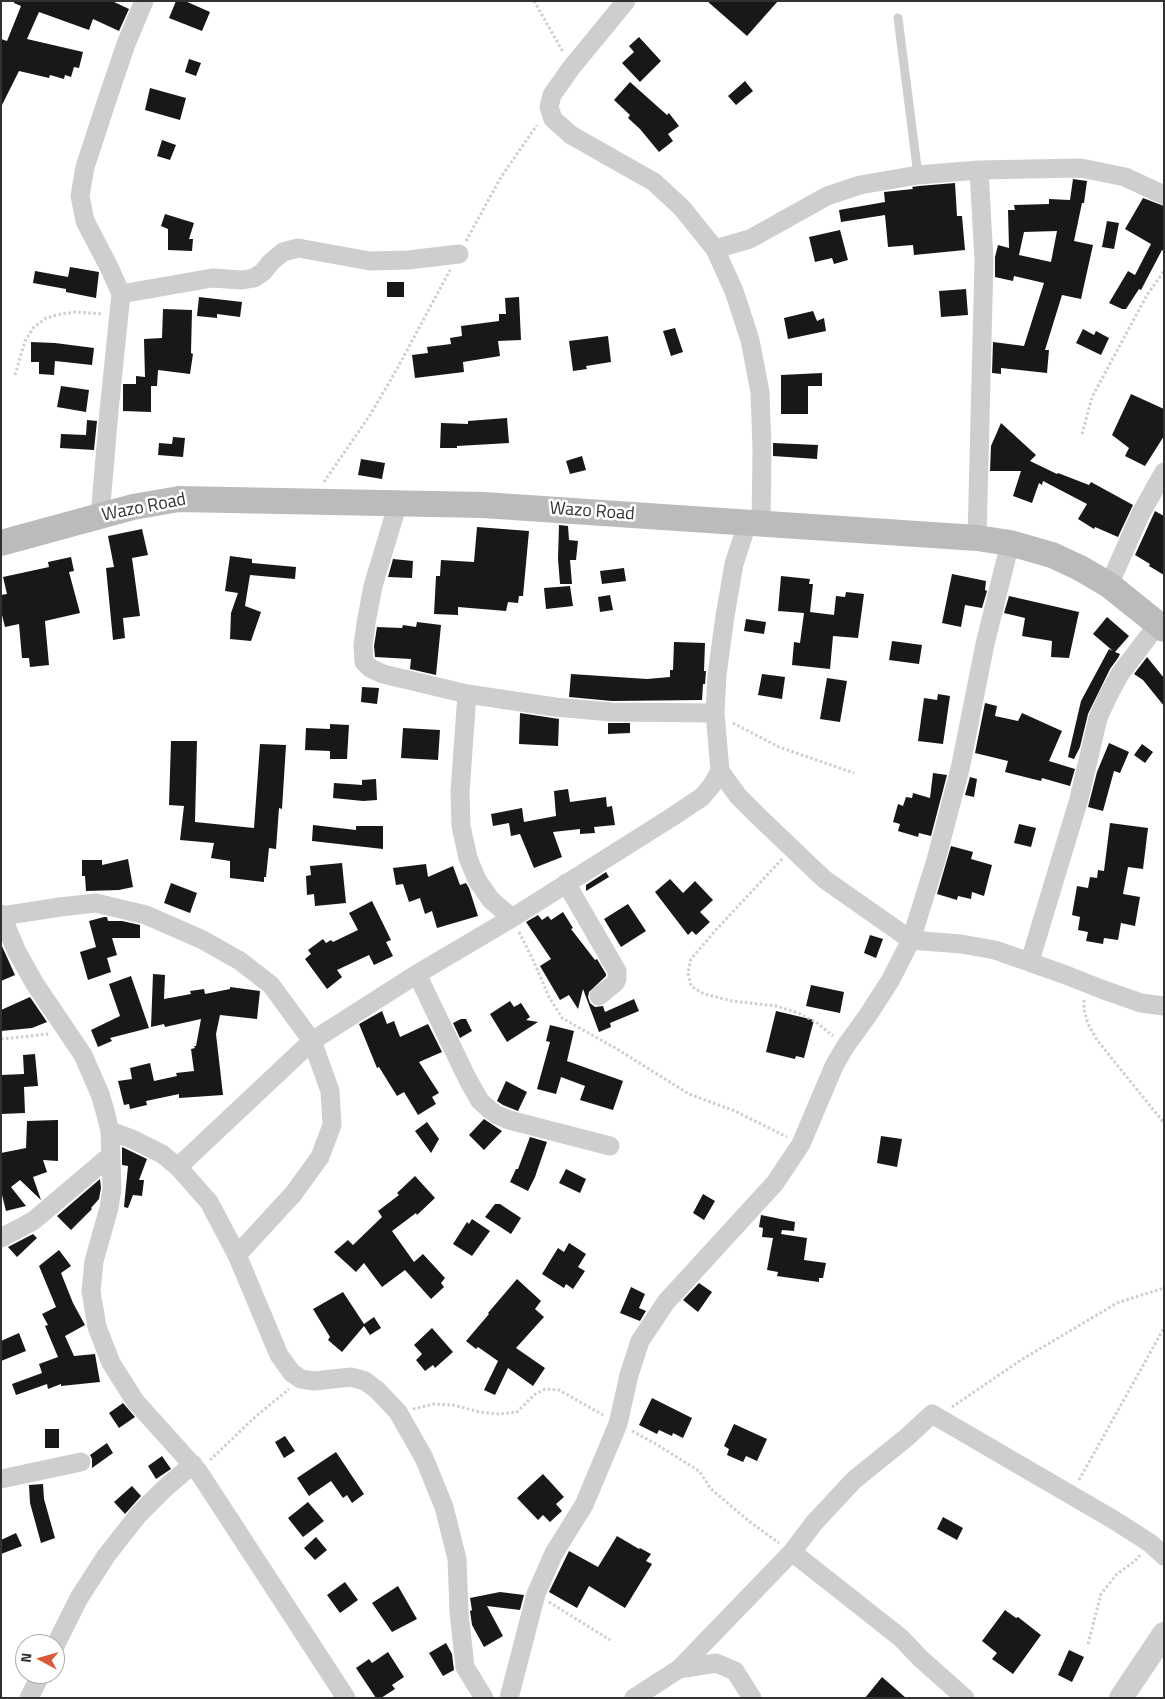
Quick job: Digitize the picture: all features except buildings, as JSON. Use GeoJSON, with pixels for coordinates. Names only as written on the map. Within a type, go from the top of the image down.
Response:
{"type":"FeatureCollection","features":[{"type":"Feature","properties":{"kind":"main road","name":"Wazo Road"},"geometry":{"type":"LineString","coordinates":[[1,543],[133,507],[179,499],[483,505],[611,512],[754,524],[977,538],[1010,543],[1052,555],[1080,568],[1108,585],[1161,626]]}},
{"type":"Feature","properties":{"kind":"street"},"geometry":{"type":"LineString","coordinates":[[100,516],[121,294],[85,221],[80,196],[85,167],[106,103],[126,44],[144,1]]}},
{"type":"Feature","properties":{"kind":"street"},"geometry":{"type":"LineString","coordinates":[[626,1],[571,68],[552,95],[549,107],[553,119],[572,135],[654,182],[682,208],[716,249],[734,291],[750,340],[760,392],[762,450],[754,524],[734,564],[724,616],[717,675],[715,713],[720,771],[738,796],[824,879],[911,940],[986,948],[1030,961],[1100,990],[1140,1003],[1164,1006]]}},
{"type":"Feature","properties":{"kind":"street"},"geometry":{"type":"LineString","coordinates":[[716,249],[750,239],[827,196],[860,185],[918,175],[979,170],[1081,168],[1125,177],[1164,195]]}},
{"type":"Feature","properties":{"kind":"street"},"geometry":{"type":"LineString","coordinates":[[977,538],[984,261],[979,170]]}},
{"type":"Feature","properties":{"kind":"street"},"geometry":{"type":"LineString","coordinates":[[121,294],[212,278],[242,280],[254,278],[263,272],[283,252],[298,248],[370,261],[408,260],[459,254]]}},
{"type":"Feature","properties":{"kind":"street"},"geometry":{"type":"LineString","coordinates":[[1108,585],[1140,515],[1164,472]]}},
{"type":"Feature","properties":{"kind":"street"},"geometry":{"type":"LineString","coordinates":[[398,503],[373,586],[363,646],[364,662],[370,668],[383,674],[467,694],[555,707],[611,712],[715,713]]}},
{"type":"Feature","properties":{"kind":"street"},"geometry":{"type":"LineString","coordinates":[[509,1698],[536,1594],[554,1553],[584,1505],[618,1424],[629,1375],[640,1341],[666,1302],[775,1183],[801,1144],[834,1066],[886,988],[911,940],[936,860],[960,768],[985,644],[1010,543]]}},
{"type":"Feature","properties":{"kind":"street"},"geometry":{"type":"LineString","coordinates":[[1030,961],[1079,799],[1098,718],[1120,674],[1161,626]]}},
{"type":"Feature","properties":{"kind":"street"},"geometry":{"type":"LineString","coordinates":[[467,694],[460,792],[461,826],[468,858],[478,880],[491,900],[512,918]]}},
{"type":"Feature","properties":{"kind":"street"},"geometry":{"type":"LineString","coordinates":[[178,1167],[312,1041],[417,974],[512,918],[702,797],[720,771]]}},
{"type":"Feature","properties":{"kind":"street"},"geometry":{"type":"LineString","coordinates":[[566,883],[616,971],[616,984],[599,996]]}},
{"type":"Feature","properties":{"kind":"street"},"geometry":{"type":"LineString","coordinates":[[237,1255],[294,1193],[320,1157],[332,1125],[330,1091],[312,1041],[271,985],[240,960],[204,940],[146,915],[96,904],[2,915],[17,952],[35,984],[82,1055],[100,1094],[110,1131],[112,1189],[109,1208],[94,1261],[91,1291],[97,1327],[111,1363],[135,1401],[196,1468],[346,1698]]}},
{"type":"Feature","properties":{"kind":"street"},"geometry":{"type":"LineString","coordinates":[[417,974],[480,1101],[497,1115],[509,1120],[610,1146]]}},
{"type":"Feature","properties":{"kind":"street"},"geometry":{"type":"LineString","coordinates":[[110,1131],[132,1139],[162,1154],[178,1167],[209,1202],[237,1255],[279,1355],[292,1373],[301,1379],[314,1381],[351,1378],[365,1381],[398,1412],[424,1458],[444,1507],[457,1559],[459,1612],[465,1667],[484,1698]]}},
{"type":"Feature","properties":{"kind":"street"},"geometry":{"type":"LineString","coordinates":[[1,1238],[33,1221],[111,1155]]}},
{"type":"Feature","properties":{"kind":"street"},"geometry":{"type":"LineString","coordinates":[[634,1698],[679,1669],[792,1552],[814,1523],[854,1480],[906,1438],[932,1414],[1150,1543],[1164,1556]]}},
{"type":"Feature","properties":{"kind":"street"},"geometry":{"type":"LineString","coordinates":[[1,1478],[81,1462]]}},
{"type":"Feature","properties":{"kind":"street"},"geometry":{"type":"LineString","coordinates":[[61,1634],[79,1598],[106,1556],[139,1514],[164,1490],[196,1468]]}},
{"type":"Feature","properties":{"kind":"street"},"geometry":{"type":"LineString","coordinates":[[792,1552],[901,1638],[920,1658],[965,1698]]}},
{"type":"Feature","properties":{"kind":"street"},"geometry":{"type":"LineString","coordinates":[[1121,1698],[1164,1634]]}},
{"type":"Feature","properties":{"kind":"street"},"geometry":{"type":"LineString","coordinates":[[679,1669],[716,1663],[734,1671],[752,1698]]}},
{"type":"Feature","properties":{"kind":"street"},"geometry":{"type":"LineString","coordinates":[[29,1698],[36,1684]]}},
{"type":"Feature","properties":{"kind":"lane"},"geometry":{"type":"LineString","coordinates":[[898,18],[918,175]]}},
{"type":"Feature","properties":{"kind":"path"},"geometry":{"type":"LineString","coordinates":[[534,1],[571,68]]}},
{"type":"Feature","properties":{"kind":"path"},"geometry":{"type":"LineString","coordinates":[[311,501],[370,415],[393,377],[500,177],[549,107]]}},
{"type":"Feature","properties":{"kind":"path"},"geometry":{"type":"LineString","coordinates":[[1082,434],[1092,397],[1147,295],[1164,272]]}},
{"type":"Feature","properties":{"kind":"path"},"geometry":{"type":"LineString","coordinates":[[15,375],[25,341],[34,327],[46,318],[76,312],[119,315]]}},
{"type":"Feature","properties":{"kind":"path"},"geometry":{"type":"LineString","coordinates":[[715,713],[778,747],[854,773]]}},
{"type":"Feature","properties":{"kind":"path"},"geometry":{"type":"LineString","coordinates":[[791,849],[691,959],[688,973],[691,986],[704,994],[732,1002],[776,1006],[798,1013],[816,1022],[845,1047]]}},
{"type":"Feature","properties":{"kind":"path"},"geometry":{"type":"LineString","coordinates":[[512,918],[549,998],[562,1018],[617,1049],[689,1094],[736,1112],[801,1144]]}},
{"type":"Feature","properties":{"kind":"path"},"geometry":{"type":"LineString","coordinates":[[1085,983],[1084,1010],[1088,1024],[1097,1040],[1164,1123]]}},
{"type":"Feature","properties":{"kind":"path"},"geometry":{"type":"LineString","coordinates":[[1,1039],[67,1032]]}},
{"type":"Feature","properties":{"kind":"path"},"geometry":{"type":"LineString","coordinates":[[932,1414],[942,1413],[1021,1360],[1117,1303],[1164,1288]]}},
{"type":"Feature","properties":{"kind":"path"},"geometry":{"type":"LineString","coordinates":[[1071,1495],[1164,1328]]}},
{"type":"Feature","properties":{"kind":"path"},"geometry":{"type":"LineString","coordinates":[[196,1468],[301,1379]]}},
{"type":"Feature","properties":{"kind":"path"},"geometry":{"type":"LineString","coordinates":[[398,1412],[434,1404],[453,1405],[480,1412],[499,1414],[517,1412],[534,1395],[545,1389],[560,1390],[656,1444],[699,1471],[711,1488],[750,1522],[792,1552]]}},
{"type":"Feature","properties":{"kind":"path"},"geometry":{"type":"LineString","coordinates":[[1088,1644],[1101,1594],[1117,1574],[1136,1561],[1150,1543]]}},
{"type":"Feature","properties":{"kind":"path"},"geometry":{"type":"LineString","coordinates":[[536,1594],[610,1640]]}}]}
